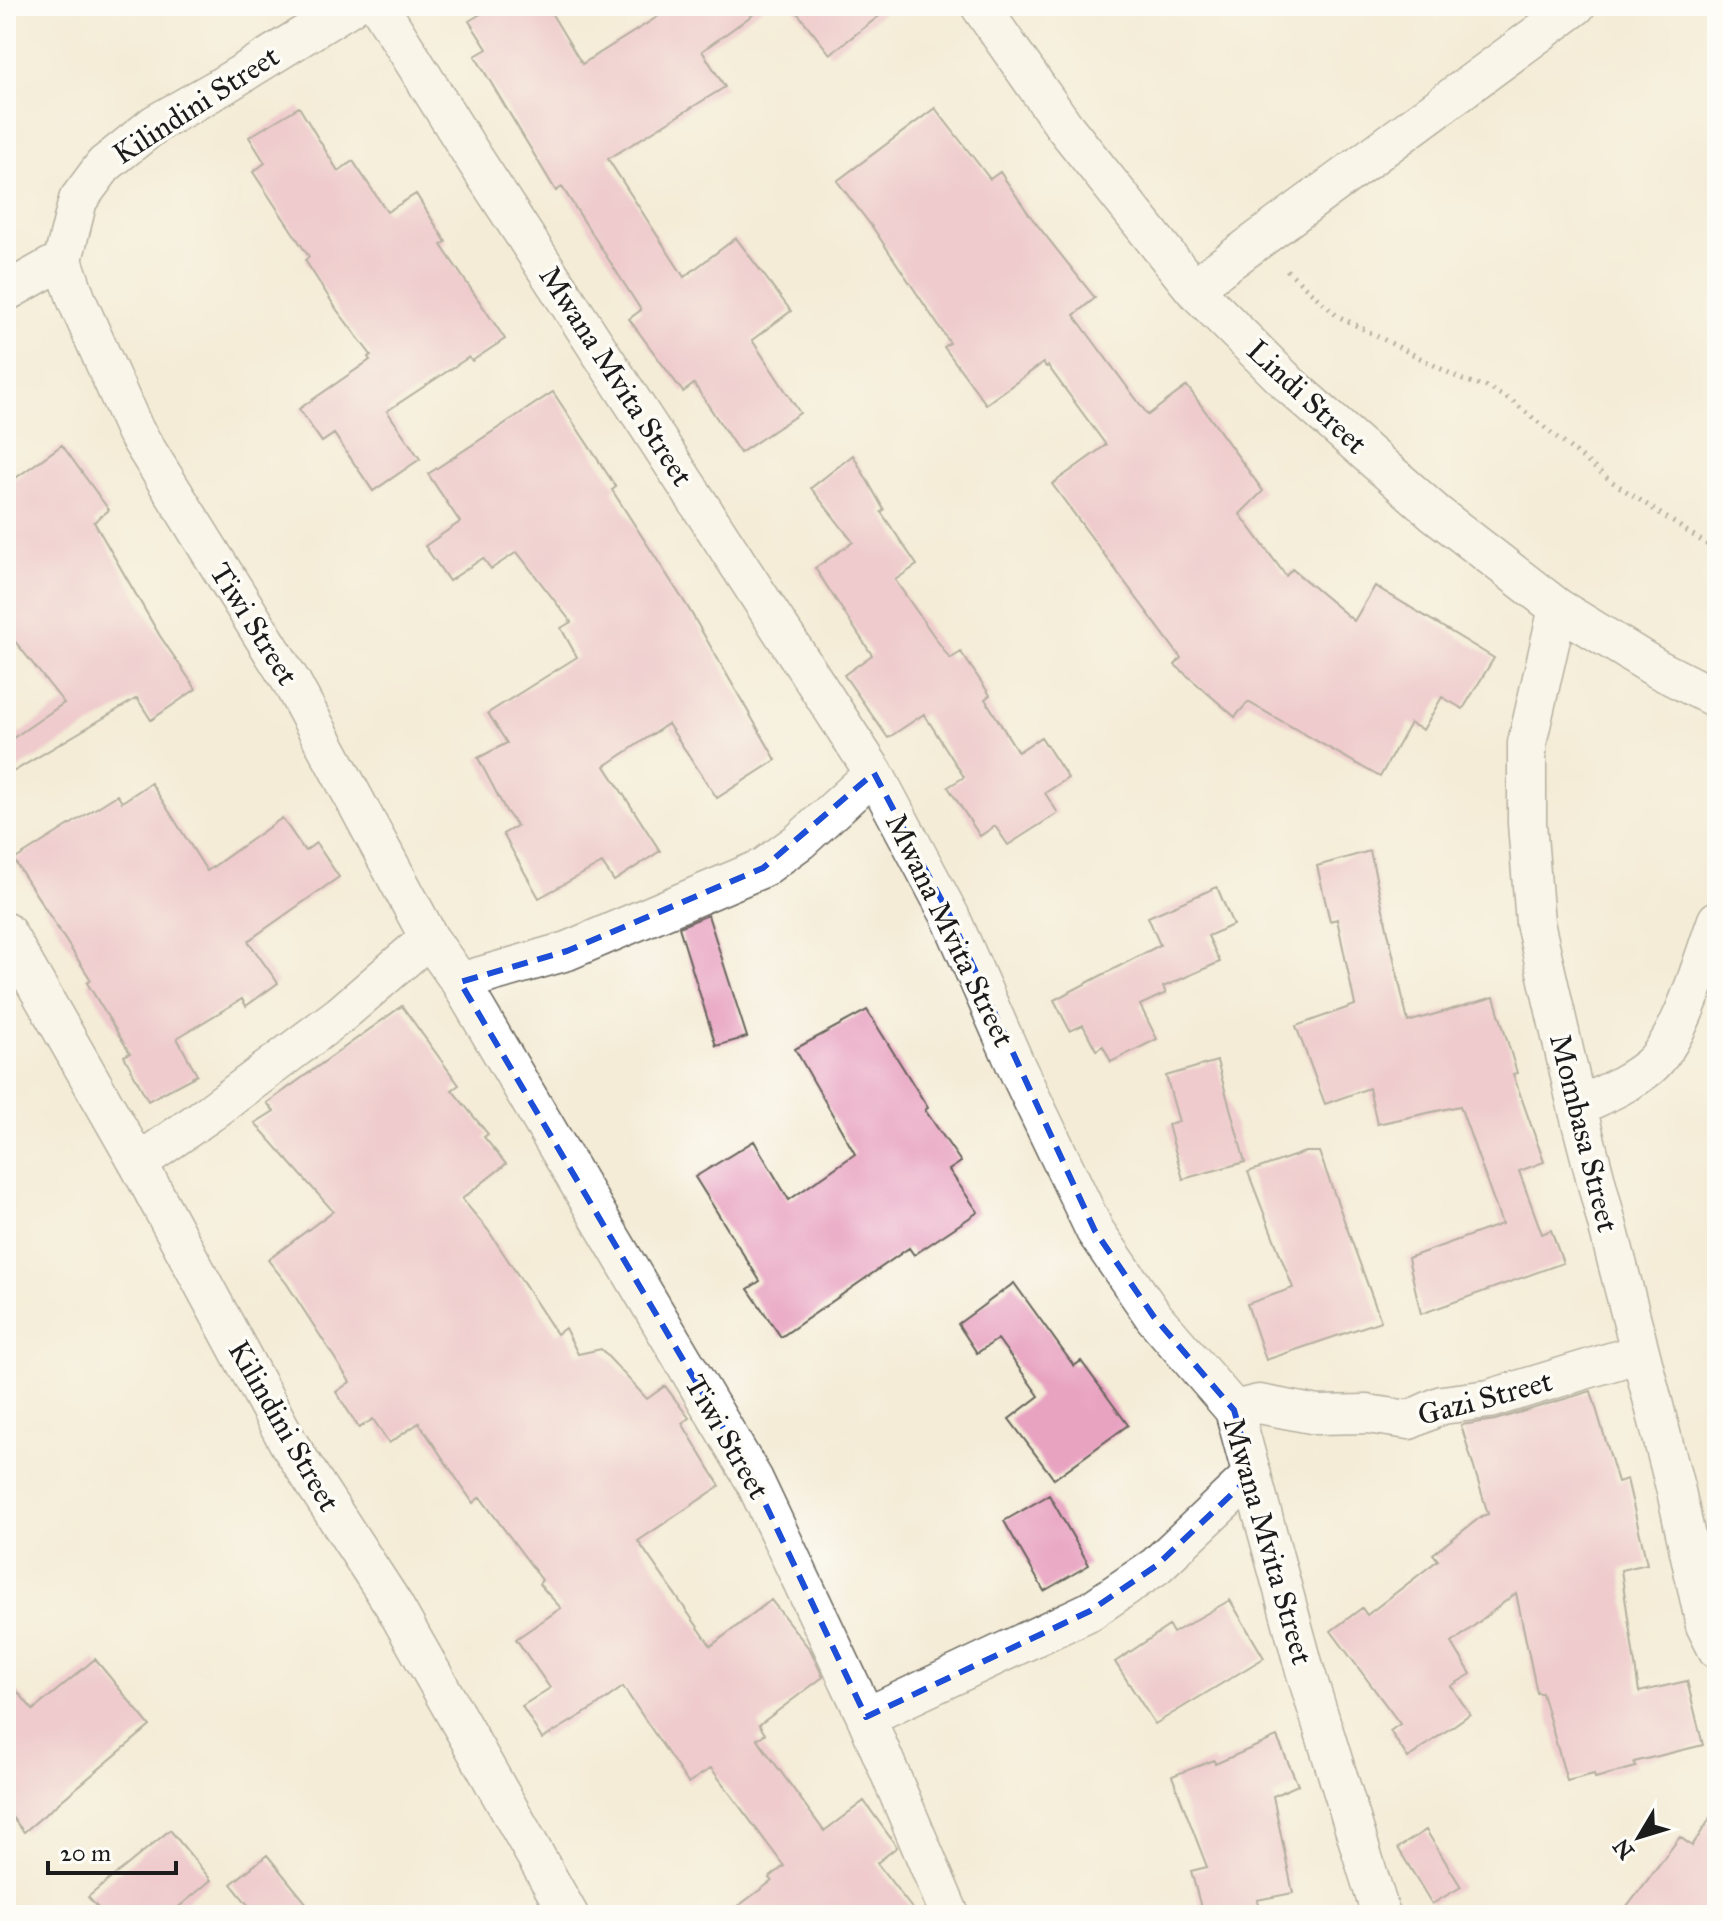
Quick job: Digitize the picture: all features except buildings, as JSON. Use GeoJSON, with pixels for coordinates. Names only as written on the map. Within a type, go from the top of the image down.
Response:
{"type":"FeatureCollection","features":[{"type":"Feature","properties":{"kind":"street","name":"Kilindini Street"},"geometry":{"type":"LineString","coordinates":[[63,260],[78,200],[104,165],[155,124],[351,6]]}},
{"type":"Feature","properties":{"kind":"street","name":"Mwana Mvita Street"},"geometry":{"type":"LineString","coordinates":[[379,6],[480,168],[874,773],[950,916],[1016,1066],[1095,1231],[1154,1317],[1234,1410],[1304,1667],[1381,1915]]}},
{"type":"Feature","properties":{"kind":"street","name":"Lindi Street"},"geometry":{"type":"LineString","coordinates":[[980,6],[1064,126],[1193,288],[1292,387],[1435,513],[1558,608],[1656,668],[1717,699]]}},
{"type":"Feature","properties":{"kind":"street"},"geometry":{"type":"LineString","coordinates":[[1193,288],[1576,6]]}},
{"type":"Feature","properties":{"kind":"street"},"geometry":{"type":"LineString","coordinates":[[6,292],[63,260]]}},
{"type":"Feature","properties":{"kind":"street","name":"Tiwi Street"},"geometry":{"type":"LineString","coordinates":[[63,260],[77,301],[135,431],[292,683],[429,938],[460,982],[754,1480],[866,1717],[950,1915]]}},
{"type":"Feature","properties":{"kind":"street","name":"Mombasa Street"},"geometry":{"type":"LineString","coordinates":[[1558,608],[1527,743],[1527,823],[1535,923],[1577,1107],[1676,1491],[1705,1625],[1717,1649]]}},
{"type":"Feature","properties":{"kind":"street"},"geometry":{"type":"LineString","coordinates":[[460,982],[567,951],[763,868],[800,841],[874,773]]}},
{"type":"Feature","properties":{"kind":"street"},"geometry":{"type":"LineString","coordinates":[[1577,1107],[1623,1084],[1650,1066],[1665,1050],[1688,1002],[1717,920]]}},
{"type":"Feature","properties":{"kind":"street","name":"Kilindini Street"},"geometry":{"type":"LineString","coordinates":[[6,932],[138,1163],[289,1444],[393,1604],[569,1915]]}},
{"type":"Feature","properties":{"kind":"street"},"geometry":{"type":"LineString","coordinates":[[138,1163],[340,1015],[429,938]]}},
{"type":"Feature","properties":{"kind":"street","name":"Gazi Street"},"geometry":{"type":"LineString","coordinates":[[1234,1410],[1259,1404],[1317,1415],[1367,1414],[1409,1420],[1442,1405],[1489,1399],[1640,1353]]}},
{"type":"Feature","properties":{"kind":"street"},"geometry":{"type":"LineString","coordinates":[[866,1717],[1090,1611],[1156,1566],[1252,1475]]}},
{"type":"Feature","properties":{"kind":"path"},"geometry":{"type":"LineString","coordinates":[[1257,243],[1336,315],[1463,380],[1487,387],[1512,401],[1611,481],[1717,551]]}},
{"type":"Feature","properties":{"kind":"highlighted area"},"geometry":{"type":"Polygon","coordinates":[[[874,773],[950,916],[1095,1231],[1154,1317],[1234,1410],[1252,1475],[1156,1566],[1090,1611],[866,1717],[754,1480],[460,982],[567,951],[763,868],[874,773]]]}}]}
